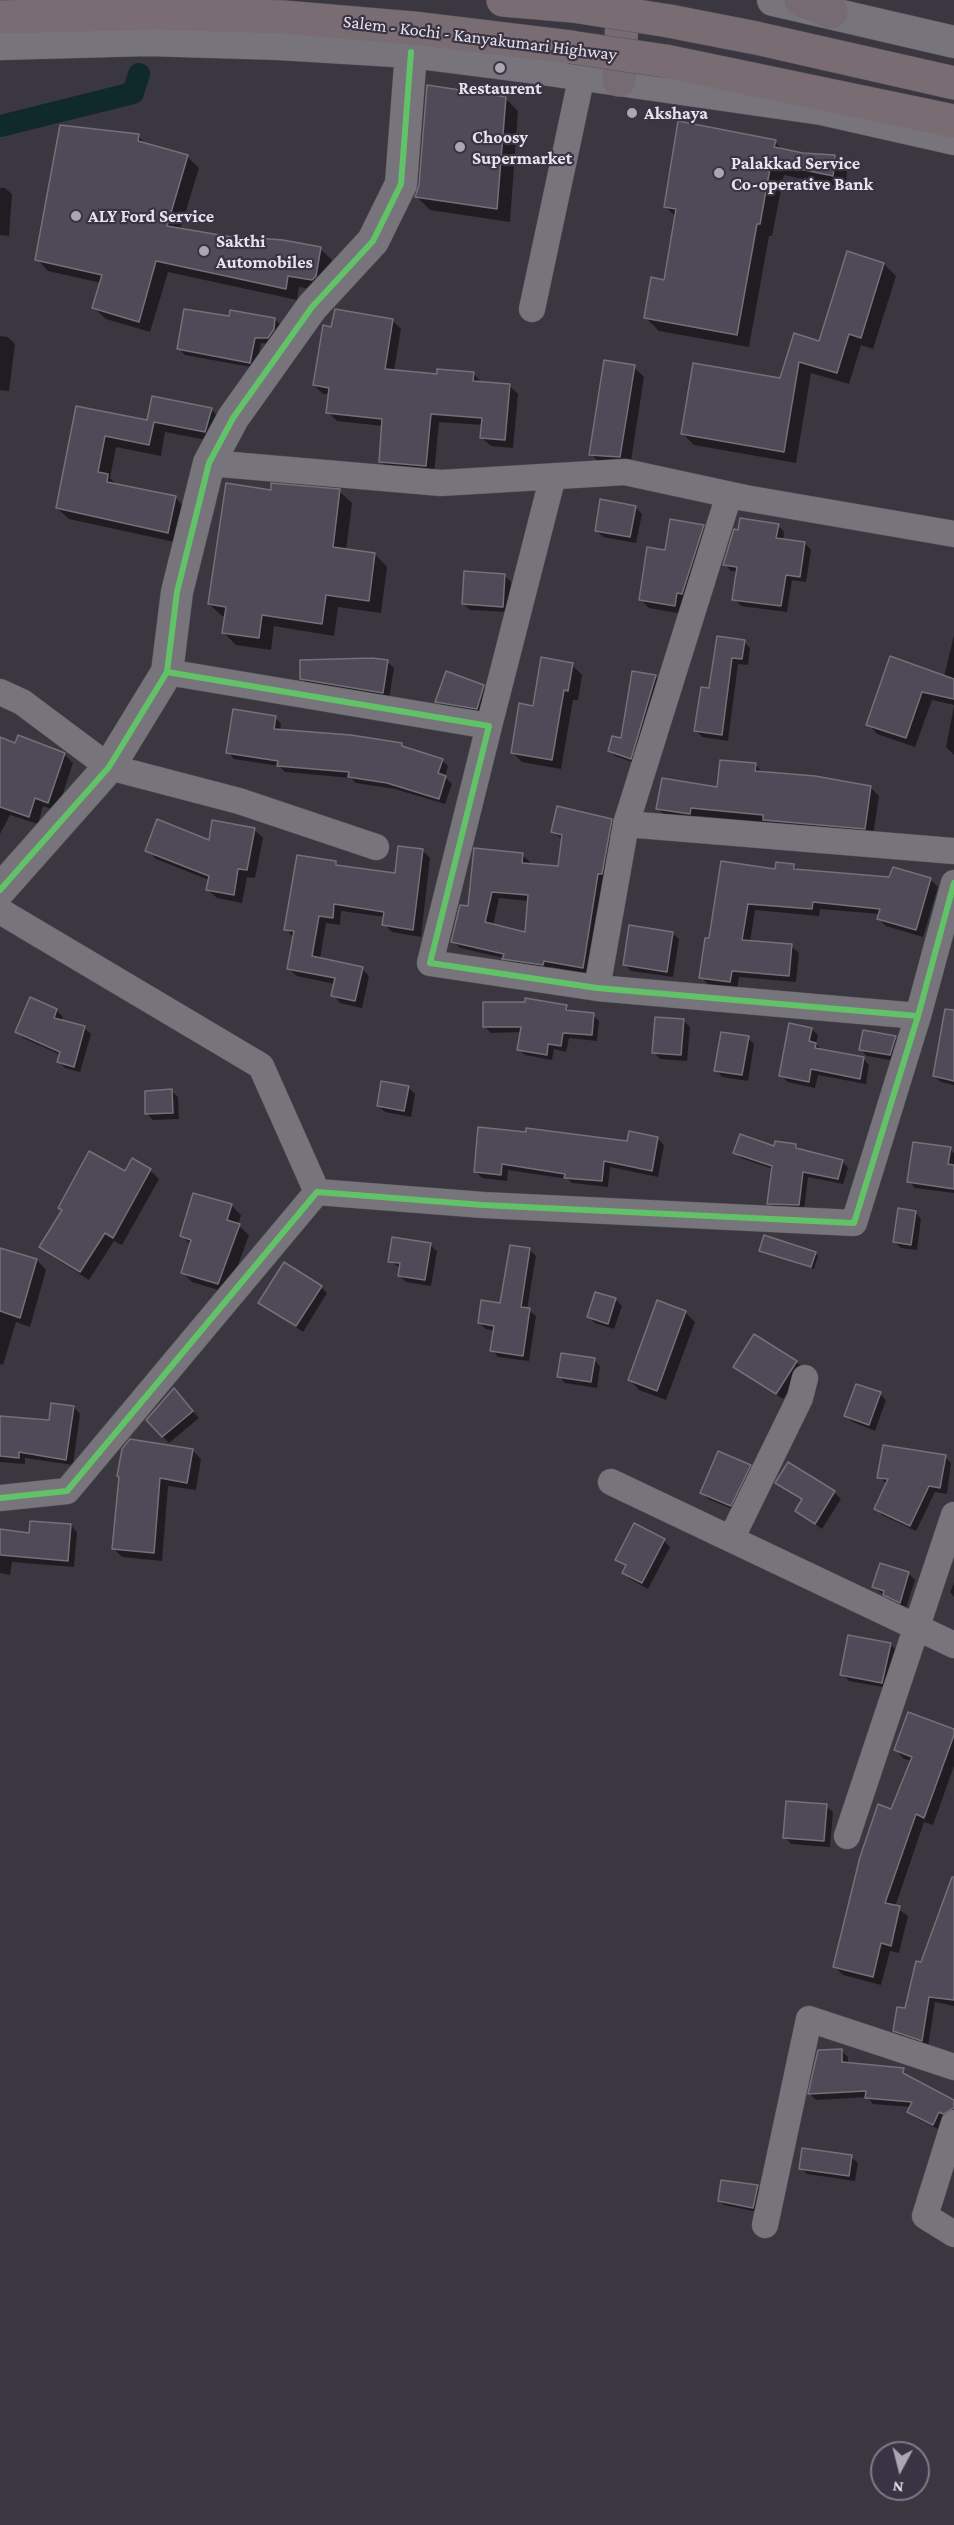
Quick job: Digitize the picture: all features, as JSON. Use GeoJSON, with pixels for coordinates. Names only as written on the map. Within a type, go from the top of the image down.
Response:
{"type":"FeatureCollection","features":[{"type":"Feature","properties":{"kind":"highway"},"geometry":{"type":"LineString","coordinates":[[503,0],[573,6],[669,21],[756,38],[954,83]]}},
{"type":"Feature","properties":{"kind":"highway","name":"Salem - Kochi - Kanyakumari Highway"},"geometry":{"type":"LineString","coordinates":[[0,17],[158,13],[283,17],[413,28],[576,61],[664,61],[954,121]]}},
{"type":"Feature","properties":{"kind":"main road"},"geometry":{"type":"LineString","coordinates":[[619,80],[623,0]]}},
{"type":"Feature","properties":{"kind":"main road"},"geometry":{"type":"LineString","coordinates":[[801,0],[831,12]]}},
{"type":"Feature","properties":{"kind":"street"},"geometry":{"type":"LineString","coordinates":[[773,0],[954,42]]}},
{"type":"Feature","properties":{"kind":"street"},"geometry":{"type":"LineString","coordinates":[[0,44],[148,40],[279,44],[576,61],[619,80],[822,110],[954,139]]}},
{"type":"Feature","properties":{"kind":"street"},"geometry":{"type":"LineString","coordinates":[[0,890],[109,766],[167,672],[177,592],[209,463],[233,418],[312,307],[374,242],[401,184],[411,52]]}},
{"type":"Feature","properties":{"kind":"street"},"geometry":{"type":"LineString","coordinates":[[532,309],[576,61]]}},
{"type":"Feature","properties":{"kind":"street"},"geometry":{"type":"LineString","coordinates":[[209,463],[441,483],[625,472],[729,495],[954,534]]}},
{"type":"Feature","properties":{"kind":"street"},"geometry":{"type":"LineString","coordinates":[[553,476],[430,963],[597,988],[918,1016]]}},
{"type":"Feature","properties":{"kind":"street"},"geometry":{"type":"LineString","coordinates":[[597,988],[626,824],[729,495]]}},
{"type":"Feature","properties":{"kind":"street"},"geometry":{"type":"LineString","coordinates":[[167,672],[489,726]]}},
{"type":"Feature","properties":{"kind":"street"},"geometry":{"type":"LineString","coordinates":[[0,692],[22,702],[109,766],[239,801],[376,847]]}},
{"type":"Feature","properties":{"kind":"street"},"geometry":{"type":"LineString","coordinates":[[626,824],[954,851]]}},
{"type":"Feature","properties":{"kind":"street"},"geometry":{"type":"LineString","coordinates":[[317,1192],[483,1205],[854,1223],[918,1016],[944,967],[954,883]]}},
{"type":"Feature","properties":{"kind":"street"},"geometry":{"type":"LineString","coordinates":[[0,911],[261,1066],[317,1192]]}},
{"type":"Feature","properties":{"kind":"street"},"geometry":{"type":"LineString","coordinates":[[0,1498],[67,1491],[317,1192]]}},
{"type":"Feature","properties":{"kind":"street"},"geometry":{"type":"LineString","coordinates":[[731,1539],[800,1398],[805,1378]]}},
{"type":"Feature","properties":{"kind":"street"},"geometry":{"type":"LineString","coordinates":[[611,1482],[954,1645]]}},
{"type":"Feature","properties":{"kind":"street"},"geometry":{"type":"LineString","coordinates":[[847,1836],[954,1515]]}},
{"type":"Feature","properties":{"kind":"street"},"geometry":{"type":"LineString","coordinates":[[765,2224],[809,2019],[954,2067]]}},
{"type":"Feature","properties":{"kind":"street"},"geometry":{"type":"LineString","coordinates":[[954,2123],[925,2216],[954,2234]]}},
{"type":"Feature","properties":{"kind":"building","name":"Choosy Supermarket"},"geometry":{"type":"Polygon","coordinates":[[[427,85],[506,97],[497,209],[415,197],[419,185],[427,85]]]}},
{"type":"Feature","properties":{"kind":"building"},"geometry":{"type":"Polygon","coordinates":[[[678,121],[776,140],[774,147],[803,153],[835,155],[833,176],[771,163],[760,224],[757,224],[737,335],[644,318],[651,277],[664,280],[676,209],[664,207],[678,121]]]}},
{"type":"Feature","properties":{"kind":"building"},"geometry":{"type":"Polygon","coordinates":[[[60,125],[139,134],[138,141],[188,155],[167,226],[255,241],[255,238],[283,240],[321,247],[316,276],[312,280],[288,276],[286,289],[156,261],[139,322],[92,308],[102,275],[35,260],[60,125]]]}},
{"type":"Feature","properties":{"kind":"building"},"geometry":{"type":"Polygon","coordinates":[[[847,251],[884,263],[861,338],[849,334],[837,373],[799,362],[784,452],[681,434],[693,363],[780,378],[794,333],[819,341],[847,251]]]}},
{"type":"Feature","properties":{"kind":"building"},"geometry":{"type":"Polygon","coordinates":[[[184,309],[229,316],[230,310],[275,318],[274,329],[268,338],[255,338],[250,363],[177,349],[184,309]]]}},
{"type":"Feature","properties":{"kind":"building"},"geometry":{"type":"Polygon","coordinates":[[[335,309],[393,319],[385,369],[437,374],[437,369],[474,372],[473,381],[510,384],[505,440],[480,438],[482,418],[431,414],[426,466],[379,462],[382,419],[326,413],[329,388],[313,385],[323,325],[331,327],[335,309]]]}},
{"type":"Feature","properties":{"kind":"building"},"geometry":{"type":"Polygon","coordinates":[[[604,360],[635,365],[620,457],[589,455],[604,360]]]}},
{"type":"Feature","properties":{"kind":"building"},"geometry":{"type":"Polygon","coordinates":[[[152,396],[212,408],[205,432],[154,422],[149,445],[105,436],[98,472],[108,474],[107,482],[176,496],[168,533],[56,508],[76,406],[147,420],[152,396]]]}},
{"type":"Feature","properties":{"kind":"building"},"geometry":{"type":"Polygon","coordinates":[[[226,483],[271,490],[271,483],[340,489],[333,547],[375,553],[369,601],[326,595],[322,624],[262,615],[259,638],[222,633],[226,607],[208,604],[226,483]]]}},
{"type":"Feature","properties":{"kind":"building"},"geometry":{"type":"Polygon","coordinates":[[[600,499],[636,506],[630,537],[595,531],[600,499]]]}},
{"type":"Feature","properties":{"kind":"building"},"geometry":{"type":"Polygon","coordinates":[[[740,518],[779,524],[776,538],[805,542],[800,577],[786,575],[781,606],[732,600],[737,567],[723,565],[734,529],[738,530],[740,518]]]}},
{"type":"Feature","properties":{"kind":"building"},"geometry":{"type":"Polygon","coordinates":[[[670,519],[704,525],[682,594],[677,593],[675,606],[639,600],[647,547],[665,550],[670,519]]]}},
{"type":"Feature","properties":{"kind":"building"},"geometry":{"type":"Polygon","coordinates":[[[464,571],[505,574],[503,607],[462,604],[464,571]]]}},
{"type":"Feature","properties":{"kind":"building"},"geometry":{"type":"Polygon","coordinates":[[[717,636],[745,640],[742,659],[732,658],[722,735],[694,731],[701,687],[709,688],[717,636]]]}},
{"type":"Feature","properties":{"kind":"building"},"geometry":{"type":"Polygon","coordinates":[[[890,656],[954,679],[954,699],[922,692],[906,738],[866,725],[890,656]]]}},
{"type":"Feature","properties":{"kind":"building"},"geometry":{"type":"Polygon","coordinates":[[[541,657],[573,663],[568,691],[564,690],[552,760],[511,753],[519,703],[533,706],[541,657]]]}},
{"type":"Feature","properties":{"kind":"building"},"geometry":{"type":"Polygon","coordinates":[[[372,658],[388,660],[383,693],[300,679],[300,660],[372,658]]]}},
{"type":"Feature","properties":{"kind":"building"},"geometry":{"type":"Polygon","coordinates":[[[446,671],[484,685],[477,709],[435,702],[446,671]]]}},
{"type":"Feature","properties":{"kind":"building"},"geometry":{"type":"Polygon","coordinates":[[[632,671],[656,675],[631,759],[608,751],[612,736],[621,738],[632,671]]]}},
{"type":"Feature","properties":{"kind":"building"},"geometry":{"type":"Polygon","coordinates":[[[233,709],[276,716],[274,729],[351,735],[402,743],[402,746],[443,759],[438,773],[446,776],[439,799],[387,783],[348,777],[349,772],[277,766],[278,761],[226,753],[233,709]]]}},
{"type":"Feature","properties":{"kind":"building"},"geometry":{"type":"Polygon","coordinates":[[[18,735],[65,753],[48,803],[35,798],[29,817],[0,807],[0,737],[15,743],[18,735]]]}},
{"type":"Feature","properties":{"kind":"building"},"geometry":{"type":"Polygon","coordinates":[[[720,760],[756,763],[755,771],[815,776],[871,786],[865,829],[763,820],[763,815],[691,808],[690,814],[656,809],[662,778],[717,787],[720,760]]]}},
{"type":"Feature","properties":{"kind":"building"},"geometry":{"type":"Polygon","coordinates":[[[557,806],[612,819],[602,874],[598,874],[583,968],[544,961],[543,965],[502,959],[504,954],[451,942],[460,905],[468,906],[474,848],[523,853],[522,863],[558,866],[562,835],[551,832],[557,806]],[[492,892],[485,922],[525,932],[528,895],[492,892]]]}},
{"type":"Feature","properties":{"kind":"building"},"geometry":{"type":"Polygon","coordinates":[[[157,819],[209,840],[212,820],[255,828],[247,870],[238,869],[234,895],[206,890],[209,876],[145,851],[157,819]]]}},
{"type":"Feature","properties":{"kind":"building"},"geometry":{"type":"Polygon","coordinates":[[[398,846],[423,849],[413,930],[382,925],[384,912],[334,904],[333,918],[319,916],[312,956],[363,967],[355,1001],[331,996],[335,978],[287,969],[294,931],[284,930],[297,855],[336,861],[336,865],[395,873],[398,846]]]}},
{"type":"Feature","properties":{"kind":"building"},"geometry":{"type":"Polygon","coordinates":[[[721,861],[775,869],[776,862],[794,864],[794,869],[889,877],[893,867],[931,878],[916,930],[877,919],[880,909],[813,902],[812,909],[748,904],[742,940],[792,944],[789,976],[732,971],[730,982],[699,978],[705,938],[709,938],[721,861]]]}},
{"type":"Feature","properties":{"kind":"building"},"geometry":{"type":"Polygon","coordinates":[[[629,925],[673,932],[667,972],[623,965],[629,925]]]}},
{"type":"Feature","properties":{"kind":"building"},"geometry":{"type":"Polygon","coordinates":[[[30,997],[57,1009],[54,1018],[85,1026],[74,1067],[57,1062],[60,1052],[15,1032],[30,997]]]}},
{"type":"Feature","properties":{"kind":"building"},"geometry":{"type":"Polygon","coordinates":[[[525,998],[567,1005],[566,1010],[594,1013],[592,1035],[563,1033],[561,1046],[548,1044],[547,1055],[517,1050],[521,1027],[483,1027],[483,1002],[525,1002],[525,998]]]}},
{"type":"Feature","properties":{"kind":"building"},"geometry":{"type":"Polygon","coordinates":[[[945,1009],[954,1010],[954,1081],[933,1076],[945,1009]]]}},
{"type":"Feature","properties":{"kind":"building"},"geometry":{"type":"Polygon","coordinates":[[[655,1017],[684,1019],[681,1055],[652,1053],[655,1017]]]}},
{"type":"Feature","properties":{"kind":"building"},"geometry":{"type":"Polygon","coordinates":[[[789,1023],[812,1028],[809,1041],[816,1043],[815,1048],[864,1057],[860,1079],[811,1069],[809,1082],[779,1076],[789,1023]]]}},
{"type":"Feature","properties":{"kind":"building"},"geometry":{"type":"Polygon","coordinates":[[[863,1030],[896,1036],[890,1055],[859,1050],[863,1030]]]}},
{"type":"Feature","properties":{"kind":"building"},"geometry":{"type":"Polygon","coordinates":[[[721,1032],[749,1036],[742,1075],[714,1071],[721,1032]]]}},
{"type":"Feature","properties":{"kind":"building"},"geometry":{"type":"Polygon","coordinates":[[[381,1081],[409,1086],[404,1111],[377,1106],[381,1081]]]}},
{"type":"Feature","properties":{"kind":"building"},"geometry":{"type":"Polygon","coordinates":[[[172,1089],[173,1113],[145,1114],[145,1091],[172,1089]]]}},
{"type":"Feature","properties":{"kind":"building"},"geometry":{"type":"Polygon","coordinates":[[[478,1127],[526,1132],[526,1128],[627,1141],[629,1131],[658,1137],[652,1171],[604,1161],[602,1181],[564,1178],[565,1174],[502,1164],[501,1175],[474,1172],[478,1127]]]}},
{"type":"Feature","properties":{"kind":"building"},"geometry":{"type":"Polygon","coordinates":[[[740,1134],[774,1146],[775,1141],[796,1144],[796,1148],[843,1160],[838,1179],[803,1172],[799,1205],[767,1204],[772,1166],[733,1153],[740,1134]]]}},
{"type":"Feature","properties":{"kind":"building"},"geometry":{"type":"Polygon","coordinates":[[[913,1142],[951,1147],[948,1164],[954,1165],[954,1189],[907,1182],[913,1142]]]}},
{"type":"Feature","properties":{"kind":"building"},"geometry":{"type":"Polygon","coordinates":[[[89,1151],[125,1171],[132,1158],[151,1169],[113,1238],[105,1233],[80,1272],[39,1247],[62,1210],[58,1208],[89,1151]]]}},
{"type":"Feature","properties":{"kind":"building"},"geometry":{"type":"Polygon","coordinates":[[[193,1193],[232,1204],[227,1220],[240,1224],[218,1284],[181,1273],[191,1240],[180,1236],[193,1193]]]}},
{"type":"Feature","properties":{"kind":"building"},"geometry":{"type":"Polygon","coordinates":[[[898,1208],[916,1211],[911,1245],[893,1242],[898,1208]]]}},
{"type":"Feature","properties":{"kind":"building"},"geometry":{"type":"Polygon","coordinates":[[[764,1235],[816,1252],[811,1267],[759,1251],[764,1235]]]}},
{"type":"Feature","properties":{"kind":"building"},"geometry":{"type":"Polygon","coordinates":[[[392,1237],[431,1243],[425,1280],[398,1276],[400,1263],[388,1262],[392,1237]]]}},
{"type":"Feature","properties":{"kind":"building"},"geometry":{"type":"Polygon","coordinates":[[[510,1245],[530,1248],[521,1307],[530,1308],[523,1356],[490,1351],[494,1326],[478,1323],[481,1300],[500,1303],[510,1245]]]}},
{"type":"Feature","properties":{"kind":"building"},"geometry":{"type":"Polygon","coordinates":[[[0,1248],[37,1259],[20,1318],[0,1311],[0,1248]]]}},
{"type":"Feature","properties":{"kind":"building"},"geometry":{"type":"Polygon","coordinates":[[[284,1262],[322,1286],[296,1326],[258,1303],[284,1262]]]}},
{"type":"Feature","properties":{"kind":"building"},"geometry":{"type":"Polygon","coordinates":[[[595,1292],[616,1298],[608,1324],[587,1317],[595,1292]]]}},
{"type":"Feature","properties":{"kind":"building"},"geometry":{"type":"Polygon","coordinates":[[[657,1300],[686,1311],[657,1391],[628,1380],[657,1300]]]}},
{"type":"Feature","properties":{"kind":"building"},"geometry":{"type":"Polygon","coordinates":[[[754,1334],[797,1361],[776,1394],[733,1367],[754,1334]]]}},
{"type":"Feature","properties":{"kind":"building"},"geometry":{"type":"Polygon","coordinates":[[[561,1353],[595,1358],[591,1382],[557,1377],[561,1353]]]}},
{"type":"Feature","properties":{"kind":"building"},"geometry":{"type":"Polygon","coordinates":[[[856,1384],[881,1392],[869,1425],[844,1416],[856,1384]]]}},
{"type":"Feature","properties":{"kind":"building"},"geometry":{"type":"Polygon","coordinates":[[[174,1388],[193,1411],[162,1437],[146,1420],[174,1388]]]}},
{"type":"Feature","properties":{"kind":"building"},"geometry":{"type":"Polygon","coordinates":[[[51,1403],[74,1406],[66,1460],[19,1452],[19,1458],[0,1456],[0,1416],[49,1420],[51,1403]]]}},
{"type":"Feature","properties":{"kind":"building"},"geometry":{"type":"Polygon","coordinates":[[[130,1439],[193,1449],[187,1483],[160,1478],[154,1553],[112,1549],[119,1477],[117,1476],[122,1449],[130,1439]]]}},
{"type":"Feature","properties":{"kind":"building"},"geometry":{"type":"Polygon","coordinates":[[[883,1445],[946,1455],[940,1488],[929,1486],[910,1526],[874,1509],[888,1479],[877,1478],[883,1445]]]}},
{"type":"Feature","properties":{"kind":"building"},"geometry":{"type":"Polygon","coordinates":[[[718,1451],[751,1465],[731,1506],[700,1493],[718,1451]]]}},
{"type":"Feature","properties":{"kind":"building"},"geometry":{"type":"Polygon","coordinates":[[[788,1462],[835,1491],[815,1524],[795,1511],[802,1499],[775,1483],[788,1462]]]}},
{"type":"Feature","properties":{"kind":"building"},"geometry":{"type":"Polygon","coordinates":[[[30,1521],[71,1524],[68,1561],[0,1555],[0,1529],[29,1533],[30,1521]]]}},
{"type":"Feature","properties":{"kind":"building"},"geometry":{"type":"Polygon","coordinates":[[[634,1523],[665,1539],[642,1583],[622,1573],[626,1565],[615,1560],[634,1523]]]}},
{"type":"Feature","properties":{"kind":"building"},"geometry":{"type":"Polygon","coordinates":[[[880,1563],[909,1572],[900,1603],[883,1595],[884,1591],[872,1587],[880,1563]]]}},
{"type":"Feature","properties":{"kind":"building"},"geometry":{"type":"Polygon","coordinates":[[[848,1635],[891,1643],[882,1683],[840,1675],[848,1635]]]}},
{"type":"Feature","properties":{"kind":"building"},"geometry":{"type":"Polygon","coordinates":[[[908,1712],[954,1729],[954,1735],[924,1818],[916,1814],[885,1903],[900,1906],[891,1946],[881,1943],[873,1977],[833,1967],[860,1857],[878,1804],[891,1809],[912,1757],[894,1750],[908,1712]]]}},
{"type":"Feature","properties":{"kind":"building"},"geometry":{"type":"Polygon","coordinates":[[[786,1801],[827,1804],[824,1841],[783,1838],[786,1801]]]}},
{"type":"Feature","properties":{"kind":"building"},"geometry":{"type":"Polygon","coordinates":[[[952,1877],[954,1877],[954,2000],[929,1997],[922,2041],[893,2031],[897,2007],[905,2008],[916,1961],[921,1962],[952,1877]]]}},
{"type":"Feature","properties":{"kind":"building"},"geometry":{"type":"Polygon","coordinates":[[[842,2049],[842,2062],[904,2068],[903,2073],[954,2100],[954,2108],[943,2114],[939,2112],[933,2125],[907,2112],[912,2102],[865,2098],[866,2091],[808,2094],[818,2050],[842,2049]]]}},
{"type":"Feature","properties":{"kind":"building"},"geometry":{"type":"Polygon","coordinates":[[[802,2148],[852,2155],[849,2176],[799,2169],[802,2148]]]}},
{"type":"Feature","properties":{"kind":"building"},"geometry":{"type":"Polygon","coordinates":[[[721,2180],[758,2185],[753,2208],[718,2201],[721,2180]]]}},
{"type":"Feature","properties":{"kind":"waterway"},"geometry":{"type":"LineString","coordinates":[[0,126],[133,93],[139,74]]}},
{"type":"Feature","properties":{"kind":"cycle path"},"geometry":{"type":"LineString","coordinates":[[0,890],[109,767],[167,672],[177,592],[209,463],[233,418],[312,307],[373,241],[401,184],[411,52]]}},
{"type":"Feature","properties":{"kind":"cycle path"},"geometry":{"type":"LineString","coordinates":[[167,672],[489,726],[430,963],[597,988],[918,1016]]}},
{"type":"Feature","properties":{"kind":"cycle path"},"geometry":{"type":"LineString","coordinates":[[0,1498],[67,1491],[317,1192],[483,1205],[854,1223],[918,1016],[954,883]]}},
{"type":"Feature","properties":{"kind":"place","name":"Restaurent"},"geometry":{"type":"Point","coordinates":[500,68]}},
{"type":"Feature","properties":{"kind":"place","name":"Akshaya"},"geometry":{"type":"Point","coordinates":[632,113]}},
{"type":"Feature","properties":{"kind":"place","name":"Choosy Supermarket"},"geometry":{"type":"Point","coordinates":[460,147]}},
{"type":"Feature","properties":{"kind":"place","name":"Palakkad Service Co-operative Bank"},"geometry":{"type":"Point","coordinates":[719,173]}},
{"type":"Feature","properties":{"kind":"place","name":"ALY Ford Service"},"geometry":{"type":"Point","coordinates":[76,216]}},
{"type":"Feature","properties":{"kind":"place","name":"Sakthi Automobiles"},"geometry":{"type":"Point","coordinates":[204,251]}}]}
